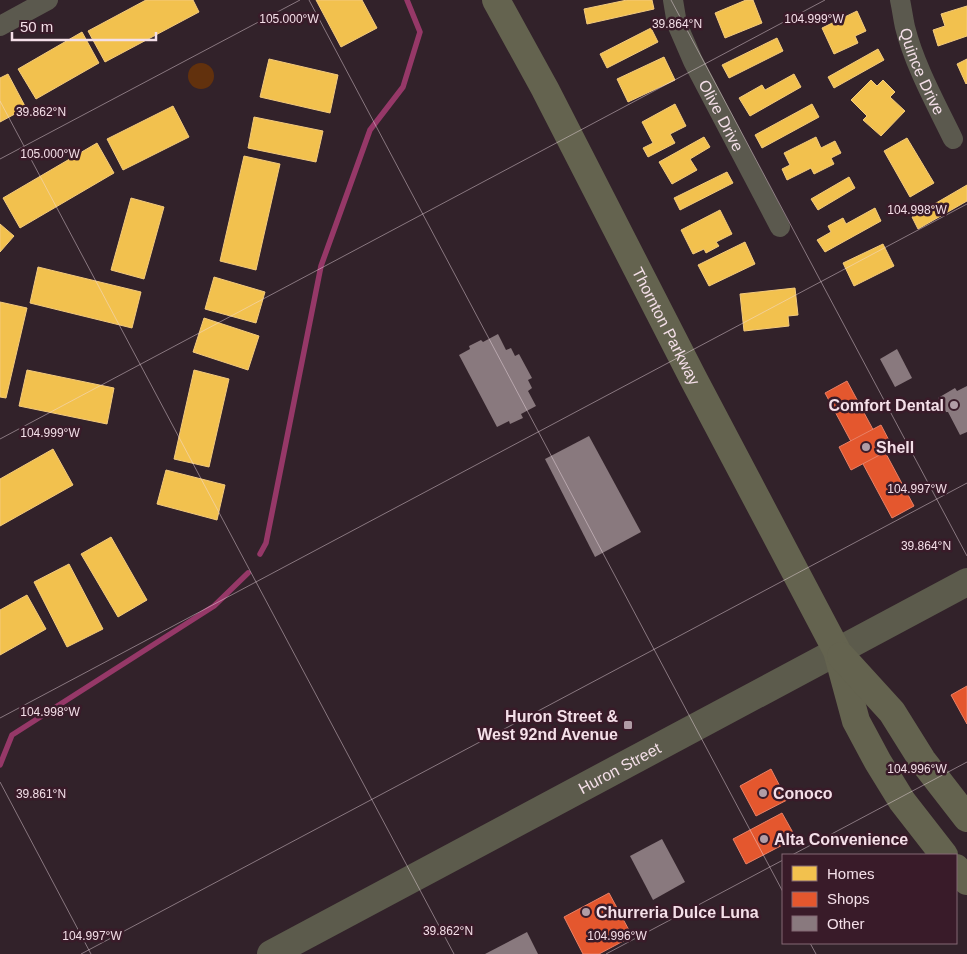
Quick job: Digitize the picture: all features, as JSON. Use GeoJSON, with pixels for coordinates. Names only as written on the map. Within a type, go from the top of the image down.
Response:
{"type":"FeatureCollection","features":[{"type":"Feature","properties":{"kind":"main road","name":"Thornton Parkway"},"geometry":{"type":"LineString","coordinates":[[496,0],[545,89],[693,378],[837,651],[856,721],[902,801],[943,854]]}},
{"type":"Feature","properties":{"kind":"main road","name":"Huron Street"},"geometry":{"type":"LineString","coordinates":[[271,954],[967,582]]}},
{"type":"Feature","properties":{"kind":"main road","name":"Thornton Parkway"},"geometry":{"type":"LineString","coordinates":[[837,651],[892,712],[922,760],[967,818]]}},
{"type":"Feature","properties":{"kind":"main road"},"geometry":{"type":"LineString","coordinates":[[957,869],[967,881]]}},
{"type":"Feature","properties":{"kind":"street"},"geometry":{"type":"LineString","coordinates":[[0,26],[48,0]]}},
{"type":"Feature","properties":{"kind":"street","name":"Olive Drive"},"geometry":{"type":"LineString","coordinates":[[673,0],[677,24],[692,61],[780,227]]}},
{"type":"Feature","properties":{"kind":"street","name":"Quince Drive"},"geometry":{"type":"LineString","coordinates":[[900,0],[905,27],[912,49],[953,139]]}},
{"type":"Feature","properties":{"kind":"shaded area"},"geometry":{"type":"Polygon","coordinates":[[[201,63],[210,67],[214,76],[210,85],[201,89],[192,85],[188,76],[192,67],[201,63]]]}},
{"type":"Feature","properties":{"kind":"building: Homes"},"geometry":{"type":"Polygon","coordinates":[[[146,0],[193,0],[199,12],[105,62],[88,31],[146,0]]]}},
{"type":"Feature","properties":{"kind":"building: Homes"},"geometry":{"type":"Polygon","coordinates":[[[316,0],[362,0],[377,28],[341,47],[316,0]]]}},
{"type":"Feature","properties":{"kind":"building: Homes"},"geometry":{"type":"Polygon","coordinates":[[[627,0],[652,0],[654,9],[587,24],[584,9],[627,0]]]}},
{"type":"Feature","properties":{"kind":"building: Homes"},"geometry":{"type":"Polygon","coordinates":[[[746,0],[753,0],[762,23],[725,38],[715,13],[746,0]]]}},
{"type":"Feature","properties":{"kind":"building: Homes"},"geometry":{"type":"Polygon","coordinates":[[[967,6],[967,36],[938,46],[933,30],[945,26],[941,14],[967,6]]]}},
{"type":"Feature","properties":{"kind":"building: Homes"},"geometry":{"type":"Polygon","coordinates":[[[857,11],[866,31],[855,36],[858,43],[834,54],[822,28],[857,11]]]}},
{"type":"Feature","properties":{"kind":"building: Homes"},"geometry":{"type":"Polygon","coordinates":[[[651,28],[658,42],[607,68],[600,54],[651,28]]]}},
{"type":"Feature","properties":{"kind":"building: Homes"},"geometry":{"type":"Polygon","coordinates":[[[82,32],[99,63],[36,99],[18,69],[82,32]]]}},
{"type":"Feature","properties":{"kind":"building: Homes"},"geometry":{"type":"Polygon","coordinates":[[[777,38],[783,51],[729,78],[722,65],[777,38]]]}},
{"type":"Feature","properties":{"kind":"building: Homes"},"geometry":{"type":"Polygon","coordinates":[[[878,49],[884,60],[834,88],[828,77],[878,49]]]}},
{"type":"Feature","properties":{"kind":"building: Homes"},"geometry":{"type":"Polygon","coordinates":[[[664,57],[675,80],[628,102],[617,79],[664,57]]]}},
{"type":"Feature","properties":{"kind":"building: Homes"},"geometry":{"type":"Polygon","coordinates":[[[269,59],[338,75],[330,113],[260,97],[269,59]]]}},
{"type":"Feature","properties":{"kind":"building: Homes"},"geometry":{"type":"Polygon","coordinates":[[[967,59],[967,83],[966,84],[957,64],[967,59]]]}},
{"type":"Feature","properties":{"kind":"building: Homes"},"geometry":{"type":"Polygon","coordinates":[[[8,74],[26,108],[0,122],[0,78],[8,74]]]}},
{"type":"Feature","properties":{"kind":"building: Homes"},"geometry":{"type":"Polygon","coordinates":[[[794,74],[801,87],[750,116],[739,98],[762,85],[765,90],[794,74]]]}},
{"type":"Feature","properties":{"kind":"building: Homes"},"geometry":{"type":"Polygon","coordinates":[[[871,80],[877,86],[883,80],[895,92],[890,97],[905,111],[881,136],[863,120],[867,116],[851,100],[871,80]]]}},
{"type":"Feature","properties":{"kind":"building: Homes"},"geometry":{"type":"Polygon","coordinates":[[[675,104],[686,126],[670,134],[675,143],[648,157],[643,148],[653,143],[642,122],[675,104]]]}},
{"type":"Feature","properties":{"kind":"building: Homes"},"geometry":{"type":"Polygon","coordinates":[[[812,104],[819,117],[762,148],[755,135],[812,104]]]}},
{"type":"Feature","properties":{"kind":"building: Homes"},"geometry":{"type":"Polygon","coordinates":[[[173,106],[189,137],[123,170],[107,139],[173,106]]]}},
{"type":"Feature","properties":{"kind":"building: Homes"},"geometry":{"type":"Polygon","coordinates":[[[254,117],[323,131],[316,162],[248,148],[254,117]]]}},
{"type":"Feature","properties":{"kind":"building: Homes"},"geometry":{"type":"Polygon","coordinates":[[[704,137],[710,147],[690,159],[697,170],[672,184],[659,162],[704,137]]]}},
{"type":"Feature","properties":{"kind":"building: Homes"},"geometry":{"type":"Polygon","coordinates":[[[816,137],[821,148],[835,141],[841,153],[831,158],[834,164],[814,174],[811,168],[787,180],[782,169],[790,165],[784,153],[816,137]]]}},
{"type":"Feature","properties":{"kind":"building: Homes"},"geometry":{"type":"Polygon","coordinates":[[[907,138],[934,183],[910,197],[884,151],[907,138]]]}},
{"type":"Feature","properties":{"kind":"building: Homes"},"geometry":{"type":"Polygon","coordinates":[[[97,143],[114,173],[20,228],[3,198],[97,143]]]}},
{"type":"Feature","properties":{"kind":"building: Homes"},"geometry":{"type":"Polygon","coordinates":[[[244,156],[280,164],[256,270],[220,261],[244,156]]]}},
{"type":"Feature","properties":{"kind":"building: Homes"},"geometry":{"type":"Polygon","coordinates":[[[727,172],[733,183],[680,210],[674,198],[727,172]]]}},
{"type":"Feature","properties":{"kind":"building: Homes"},"geometry":{"type":"Polygon","coordinates":[[[849,177],[855,188],[818,210],[811,199],[849,177]]]}},
{"type":"Feature","properties":{"kind":"building: Homes"},"geometry":{"type":"Polygon","coordinates":[[[967,185],[967,201],[918,229],[912,217],[967,185]]]}},
{"type":"Feature","properties":{"kind":"building: Homes"},"geometry":{"type":"Polygon","coordinates":[[[131,198],[164,207],[144,279],[111,270],[131,198]]]}},
{"type":"Feature","properties":{"kind":"building: Homes"},"geometry":{"type":"Polygon","coordinates":[[[875,208],[881,221],[825,252],[817,240],[831,232],[828,226],[843,218],[846,224],[875,208]]]}},
{"type":"Feature","properties":{"kind":"building: Homes"},"geometry":{"type":"Polygon","coordinates":[[[720,210],[732,234],[716,242],[719,246],[706,253],[704,249],[693,254],[681,230],[720,210]]]}},
{"type":"Feature","properties":{"kind":"building: Homes"},"geometry":{"type":"Polygon","coordinates":[[[0,224],[14,236],[0,252],[0,224]]]}},
{"type":"Feature","properties":{"kind":"building: Homes"},"geometry":{"type":"Polygon","coordinates":[[[745,242],[755,264],[709,286],[698,265],[745,242]]]}},
{"type":"Feature","properties":{"kind":"building: Homes"},"geometry":{"type":"Polygon","coordinates":[[[883,244],[894,266],[854,286],[843,263],[883,244]]]}},
{"type":"Feature","properties":{"kind":"building: Homes"},"geometry":{"type":"Polygon","coordinates":[[[38,267],[141,292],[132,328],[30,303],[38,267]]]}},
{"type":"Feature","properties":{"kind":"building: Homes"},"geometry":{"type":"Polygon","coordinates":[[[214,277],[265,292],[256,323],[205,309],[214,277]]]}},
{"type":"Feature","properties":{"kind":"building: Homes"},"geometry":{"type":"Polygon","coordinates":[[[795,288],[798,315],[788,316],[789,326],[744,331],[740,294],[795,288]]]}},
{"type":"Feature","properties":{"kind":"building: Homes"},"geometry":{"type":"Polygon","coordinates":[[[0,302],[27,308],[6,398],[0,397],[0,302]]]}},
{"type":"Feature","properties":{"kind":"building: Homes"},"geometry":{"type":"Polygon","coordinates":[[[204,318],[259,336],[248,370],[193,352],[204,318]]]}},
{"type":"Feature","properties":{"kind":"building: Homes"},"geometry":{"type":"Polygon","coordinates":[[[27,370],[114,388],[107,424],[19,406],[27,370]]]}},
{"type":"Feature","properties":{"kind":"building: Homes"},"geometry":{"type":"Polygon","coordinates":[[[194,370],[229,379],[209,467],[174,459],[194,370]]]}},
{"type":"Feature","properties":{"kind":"building: Homes"},"geometry":{"type":"Polygon","coordinates":[[[53,449],[73,485],[0,526],[0,479],[53,449]]]}},
{"type":"Feature","properties":{"kind":"building: Homes"},"geometry":{"type":"Polygon","coordinates":[[[166,470],[225,485],[217,520],[157,504],[166,470]]]}},
{"type":"Feature","properties":{"kind":"building: Homes"},"geometry":{"type":"Polygon","coordinates":[[[111,537],[147,600],[118,617],[81,554],[111,537]]]}},
{"type":"Feature","properties":{"kind":"building: Homes"},"geometry":{"type":"Polygon","coordinates":[[[69,564],[103,629],[67,647],[34,582],[69,564]]]}},
{"type":"Feature","properties":{"kind":"building: Homes"},"geometry":{"type":"Polygon","coordinates":[[[27,595],[46,629],[0,655],[0,610],[27,595]]]}},
{"type":"Feature","properties":{"kind":"building: Shops","name":"Shell"},"geometry":{"type":"Polygon","coordinates":[[[847,381],[914,506],[892,518],[825,393],[847,381]]]}},
{"type":"Feature","properties":{"kind":"building: Shops","name":"Shell"},"geometry":{"type":"Polygon","coordinates":[[[881,425],[893,448],[851,470],[839,447],[881,425]]]}},
{"type":"Feature","properties":{"kind":"building: Shops"},"geometry":{"type":"Polygon","coordinates":[[[967,686],[967,724],[951,695],[967,686]]]}},
{"type":"Feature","properties":{"kind":"building: Shops","name":"Conoco"},"geometry":{"type":"Polygon","coordinates":[[[771,769],[787,800],[756,816],[740,786],[771,769]]]}},
{"type":"Feature","properties":{"kind":"building: Shops","name":"Alta Convenience"},"geometry":{"type":"Polygon","coordinates":[[[782,813],[796,838],[746,864],[733,839],[782,813]]]}},
{"type":"Feature","properties":{"kind":"building: Shops"},"geometry":{"type":"Polygon","coordinates":[[[609,893],[630,932],[627,934],[629,938],[599,954],[583,954],[564,917],[609,893]]]}},
{"type":"Feature","properties":{"kind":"building: Other"},"geometry":{"type":"Polygon","coordinates":[[[498,334],[506,350],[511,348],[515,356],[519,354],[532,378],[528,380],[532,388],[528,391],[536,406],[521,414],[523,418],[510,424],[509,421],[497,427],[459,355],[470,349],[469,346],[481,340],[483,342],[498,334]]]}},
{"type":"Feature","properties":{"kind":"building: Other"},"geometry":{"type":"Polygon","coordinates":[[[897,349],[912,378],[895,387],[880,359],[897,349]]]}},
{"type":"Feature","properties":{"kind":"building: Other","name":"Comfort Dental"},"geometry":{"type":"Polygon","coordinates":[[[967,386],[967,432],[960,435],[938,398],[955,388],[957,391],[967,386]]]}},
{"type":"Feature","properties":{"kind":"building: Other"},"geometry":{"type":"Polygon","coordinates":[[[589,436],[641,532],[595,557],[545,459],[589,436]]]}},
{"type":"Feature","properties":{"kind":"building: Other"},"geometry":{"type":"Polygon","coordinates":[[[662,839],[685,882],[653,900],[630,856],[662,839]]]}},
{"type":"Feature","properties":{"kind":"building: Other"},"geometry":{"type":"Polygon","coordinates":[[[527,932],[538,954],[485,954],[527,932]]]}},
{"type":"Feature","properties":{"kind":"waterway"},"geometry":{"type":"LineString","coordinates":[[260,554],[266,543],[321,266],[370,130],[403,87],[420,32],[407,0]]}},
{"type":"Feature","properties":{"kind":"waterway"},"geometry":{"type":"LineString","coordinates":[[0,765],[12,735],[214,606],[248,573]]}},
{"type":"Feature","properties":{"kind":"place","name":"Comfort Dental"},"geometry":{"type":"Point","coordinates":[954,405]}},
{"type":"Feature","properties":{"kind":"place","name":"Shell"},"geometry":{"type":"Point","coordinates":[866,447]}},
{"type":"Feature","properties":{"kind":"place","name":"Huron Street & West 92nd Avenue"},"geometry":{"type":"Point","coordinates":[628,725]}},
{"type":"Feature","properties":{"kind":"place","name":"Conoco"},"geometry":{"type":"Point","coordinates":[763,793]}},
{"type":"Feature","properties":{"kind":"place","name":"Alta Convenience"},"geometry":{"type":"Point","coordinates":[764,839]}},
{"type":"Feature","properties":{"kind":"place","name":"Churreria Dulce Luna"},"geometry":{"type":"Point","coordinates":[586,912]}}]}
